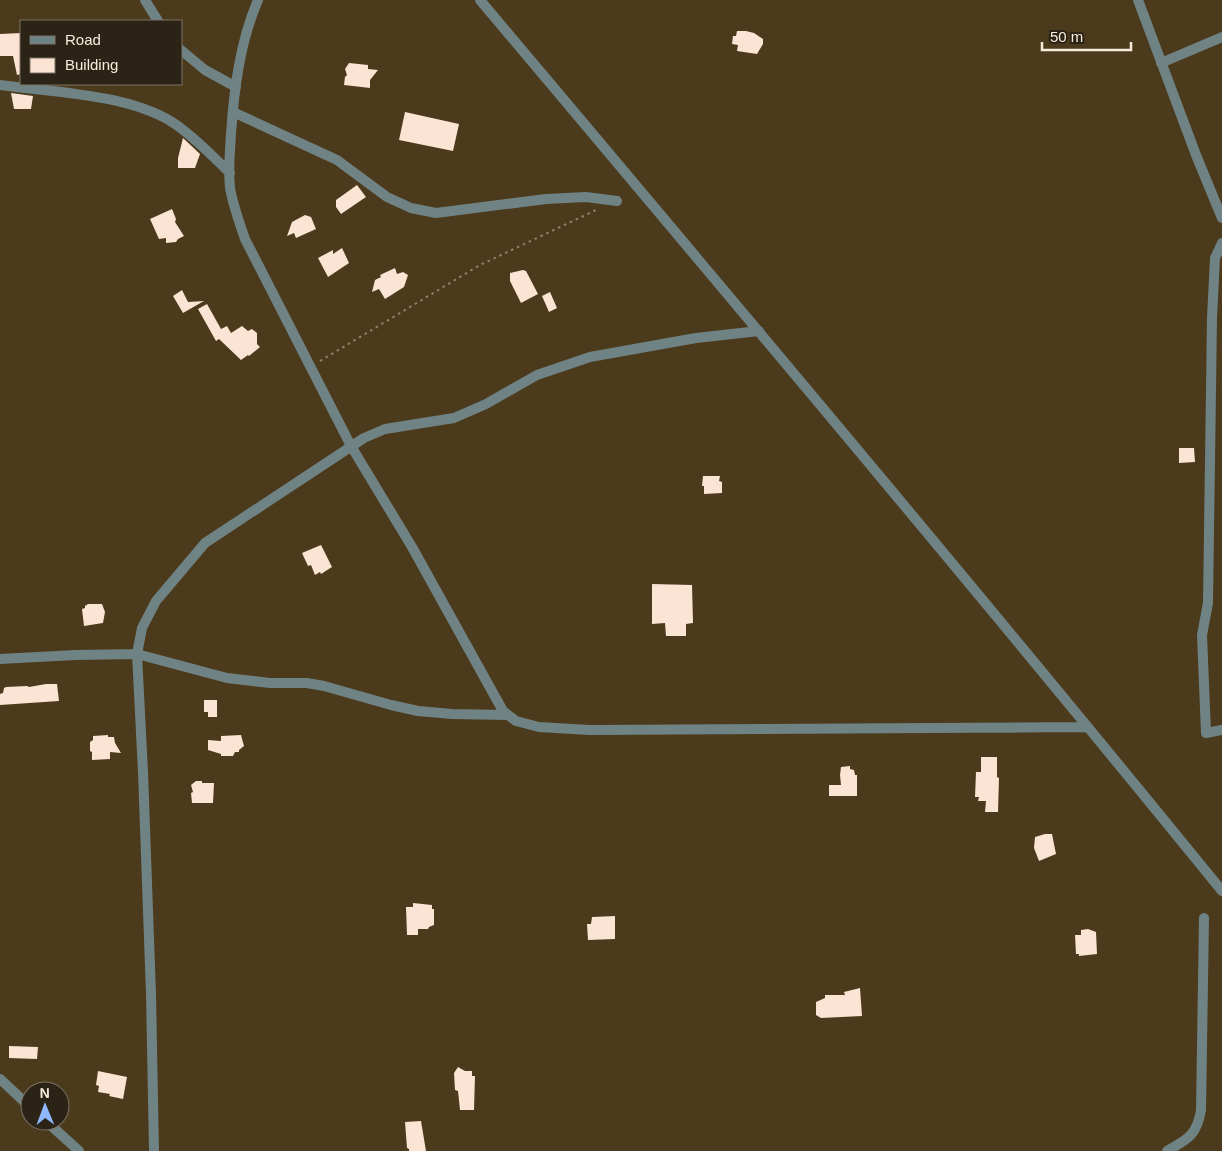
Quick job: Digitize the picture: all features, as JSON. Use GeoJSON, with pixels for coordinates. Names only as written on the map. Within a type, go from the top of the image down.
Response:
{"type":"FeatureCollection","features":[{"type":"Feature","properties":{"kind":"street"},"geometry":{"type":"LineString","coordinates":[[145,0],[157,20]]}},
{"type":"Feature","properties":{"kind":"street"},"geometry":{"type":"LineString","coordinates":[[258,0],[249,24],[236,87],[233,112],[230,186],[234,208],[245,239],[351,446],[412,547],[491,692],[507,715],[516,721],[539,728],[589,730],[1088,726]]}},
{"type":"Feature","properties":{"kind":"street"},"geometry":{"type":"LineString","coordinates":[[480,0],[1088,726],[1222,891]]}},
{"type":"Feature","properties":{"kind":"street"},"geometry":{"type":"LineString","coordinates":[[1138,0],[1196,155],[1222,218]]}},
{"type":"Feature","properties":{"kind":"street"},"geometry":{"type":"LineString","coordinates":[[1161,63],[1222,37]]}},
{"type":"Feature","properties":{"kind":"street"},"geometry":{"type":"LineString","coordinates":[[182,51],[205,70],[236,87]]}},
{"type":"Feature","properties":{"kind":"street"},"geometry":{"type":"LineString","coordinates":[[0,85],[46,89],[134,105],[172,122],[199,143],[230,173]]}},
{"type":"Feature","properties":{"kind":"street"},"geometry":{"type":"LineString","coordinates":[[233,112],[337,160],[386,197],[411,208],[436,213],[546,199],[586,197],[617,200]]}},
{"type":"Feature","properties":{"kind":"street"},"geometry":{"type":"LineString","coordinates":[[1222,243],[1215,258],[1208,603],[1202,634],[1206,733],[1222,730]]}},
{"type":"Feature","properties":{"kind":"street"},"geometry":{"type":"LineString","coordinates":[[154,1151],[151,994],[137,654],[142,628],[156,601],[205,543],[364,438],[385,429],[454,418],[486,404],[537,375],[590,357],[696,338],[759,331]]}},
{"type":"Feature","properties":{"kind":"street"},"geometry":{"type":"LineString","coordinates":[[0,658],[137,654],[227,678],[257,682],[307,683],[324,686],[418,711],[507,715]]}},
{"type":"Feature","properties":{"kind":"street"},"geometry":{"type":"LineString","coordinates":[[1167,1151],[1192,1135],[1199,1124],[1204,918]]}},
{"type":"Feature","properties":{"kind":"street"},"geometry":{"type":"LineString","coordinates":[[0,1080],[20,1098]]}},
{"type":"Feature","properties":{"kind":"street"},"geometry":{"type":"LineString","coordinates":[[57,1131],[79,1151]]}},
{"type":"Feature","properties":{"kind":"path"},"geometry":{"type":"LineString","coordinates":[[309,367],[480,264],[600,208]]}},
{"type":"Feature","properties":{"kind":"building"},"geometry":{"type":"Polygon","coordinates":[[[737,31],[754,33],[763,39],[763,44],[757,54],[737,51],[738,45],[732,44],[733,36],[736,36],[737,31]]]}},
{"type":"Feature","properties":{"kind":"building"},"geometry":{"type":"Polygon","coordinates":[[[20,33],[20,74],[17,75],[13,56],[0,56],[0,34],[20,33]]]}},
{"type":"Feature","properties":{"kind":"building"},"geometry":{"type":"Polygon","coordinates":[[[349,63],[368,65],[368,69],[378,70],[370,80],[370,88],[344,85],[347,75],[345,69],[349,63]]]}},
{"type":"Feature","properties":{"kind":"building"},"geometry":{"type":"Polygon","coordinates":[[[11,93],[33,96],[31,109],[14,109],[11,93]]]}},
{"type":"Feature","properties":{"kind":"building"},"geometry":{"type":"Polygon","coordinates":[[[405,112],[459,124],[453,151],[399,140],[405,112]]]}},
{"type":"Feature","properties":{"kind":"building"},"geometry":{"type":"Polygon","coordinates":[[[183,138],[200,154],[195,168],[178,168],[178,158],[183,138]]]}},
{"type":"Feature","properties":{"kind":"building"},"geometry":{"type":"Polygon","coordinates":[[[357,185],[366,197],[341,214],[336,207],[336,200],[357,185]]]}},
{"type":"Feature","properties":{"kind":"building"},"geometry":{"type":"Polygon","coordinates":[[[172,209],[176,219],[175,222],[184,236],[176,242],[166,243],[166,238],[159,239],[150,219],[172,209]]]}},
{"type":"Feature","properties":{"kind":"building"},"geometry":{"type":"Polygon","coordinates":[[[305,215],[311,217],[316,229],[296,238],[294,233],[287,236],[292,222],[305,215]]]}},
{"type":"Feature","properties":{"kind":"building"},"geometry":{"type":"Polygon","coordinates":[[[342,248],[349,263],[328,277],[318,258],[333,250],[333,254],[342,248]]]}},
{"type":"Feature","properties":{"kind":"building"},"geometry":{"type":"Polygon","coordinates":[[[395,268],[397,274],[403,272],[408,275],[404,287],[385,299],[379,289],[372,292],[375,280],[381,277],[380,275],[395,268]]]}},
{"type":"Feature","properties":{"kind":"building"},"geometry":{"type":"Polygon","coordinates":[[[526,271],[538,294],[521,303],[510,281],[510,273],[526,271]]]}},
{"type":"Feature","properties":{"kind":"building"},"geometry":{"type":"Polygon","coordinates":[[[182,290],[188,302],[204,301],[183,313],[173,296],[182,290]]]}},
{"type":"Feature","properties":{"kind":"building"},"geometry":{"type":"Polygon","coordinates":[[[550,292],[557,308],[549,312],[542,296],[550,292]]]}},
{"type":"Feature","properties":{"kind":"building"},"geometry":{"type":"Polygon","coordinates":[[[207,304],[221,329],[227,326],[231,333],[242,326],[248,331],[252,329],[257,333],[257,344],[260,347],[241,360],[219,339],[216,341],[198,309],[207,304]]]}},
{"type":"Feature","properties":{"kind":"building"},"geometry":{"type":"Polygon","coordinates":[[[1179,448],[1194,448],[1195,462],[1179,463],[1179,448]]]}},
{"type":"Feature","properties":{"kind":"building"},"geometry":{"type":"Polygon","coordinates":[[[703,476],[720,476],[719,481],[722,482],[722,493],[704,494],[704,486],[702,486],[703,476]]]}},
{"type":"Feature","properties":{"kind":"building"},"geometry":{"type":"Polygon","coordinates":[[[321,545],[332,567],[321,574],[320,572],[315,575],[311,565],[308,566],[302,553],[321,545]]]}},
{"type":"Feature","properties":{"kind":"building"},"geometry":{"type":"Polygon","coordinates":[[[652,584],[692,585],[693,623],[686,624],[686,636],[666,636],[665,623],[652,624],[652,584]]]}},
{"type":"Feature","properties":{"kind":"building"},"geometry":{"type":"Polygon","coordinates":[[[88,604],[102,604],[105,612],[103,623],[84,626],[82,609],[88,604]]]}},
{"type":"Feature","properties":{"kind":"building"},"geometry":{"type":"Polygon","coordinates":[[[57,684],[59,701],[0,705],[0,694],[3,693],[6,687],[29,687],[57,684]]]}},
{"type":"Feature","properties":{"kind":"building"},"geometry":{"type":"Polygon","coordinates":[[[204,700],[217,700],[217,717],[208,717],[208,712],[204,712],[204,700]]]}},
{"type":"Feature","properties":{"kind":"building"},"geometry":{"type":"Polygon","coordinates":[[[108,735],[108,737],[114,737],[121,753],[110,752],[110,759],[92,760],[90,742],[93,740],[93,736],[108,735]]]}},
{"type":"Feature","properties":{"kind":"building"},"geometry":{"type":"Polygon","coordinates":[[[241,735],[244,746],[239,752],[235,752],[233,756],[221,756],[221,754],[208,750],[208,740],[221,741],[221,736],[241,735]]]}},
{"type":"Feature","properties":{"kind":"building"},"geometry":{"type":"Polygon","coordinates":[[[981,757],[997,757],[997,777],[999,778],[998,812],[985,812],[986,801],[978,801],[979,797],[975,797],[976,772],[981,772],[981,757]]]}},
{"type":"Feature","properties":{"kind":"building"},"geometry":{"type":"Polygon","coordinates":[[[850,766],[850,769],[854,770],[855,775],[857,775],[857,796],[829,796],[829,785],[841,785],[841,767],[850,766]]]}},
{"type":"Feature","properties":{"kind":"building"},"geometry":{"type":"Polygon","coordinates":[[[196,781],[214,783],[213,803],[192,803],[191,793],[193,792],[191,785],[196,781]]]}},
{"type":"Feature","properties":{"kind":"building"},"geometry":{"type":"Polygon","coordinates":[[[1052,834],[1056,854],[1039,861],[1034,848],[1035,837],[1052,834]]]}},
{"type":"Feature","properties":{"kind":"building"},"geometry":{"type":"Polygon","coordinates":[[[413,903],[432,905],[432,909],[434,909],[434,925],[428,929],[418,929],[418,935],[407,935],[406,907],[413,907],[413,903]]]}},
{"type":"Feature","properties":{"kind":"building"},"geometry":{"type":"Polygon","coordinates":[[[615,916],[615,939],[588,940],[587,924],[591,924],[592,917],[615,916]]]}},
{"type":"Feature","properties":{"kind":"building"},"geometry":{"type":"Polygon","coordinates":[[[1088,929],[1096,932],[1097,954],[1079,956],[1079,954],[1076,954],[1075,935],[1081,935],[1081,930],[1088,929]]]}},
{"type":"Feature","properties":{"kind":"building"},"geometry":{"type":"Polygon","coordinates":[[[860,988],[862,1016],[821,1018],[816,1015],[816,1002],[825,998],[825,995],[845,995],[844,992],[860,988]]]}},
{"type":"Feature","properties":{"kind":"building"},"geometry":{"type":"Polygon","coordinates":[[[9,1046],[38,1047],[37,1059],[9,1058],[9,1046]]]}},
{"type":"Feature","properties":{"kind":"building"},"geometry":{"type":"Polygon","coordinates":[[[458,1067],[465,1071],[472,1071],[472,1076],[475,1076],[474,1110],[460,1110],[458,1091],[455,1090],[454,1073],[458,1067]]]}},
{"type":"Feature","properties":{"kind":"building"},"geometry":{"type":"Polygon","coordinates":[[[98,1071],[127,1077],[123,1099],[98,1092],[99,1086],[96,1085],[98,1071]]]}},
{"type":"Feature","properties":{"kind":"building"},"geometry":{"type":"Polygon","coordinates":[[[421,1121],[426,1151],[409,1151],[407,1148],[405,1122],[421,1121]]]}}]}
